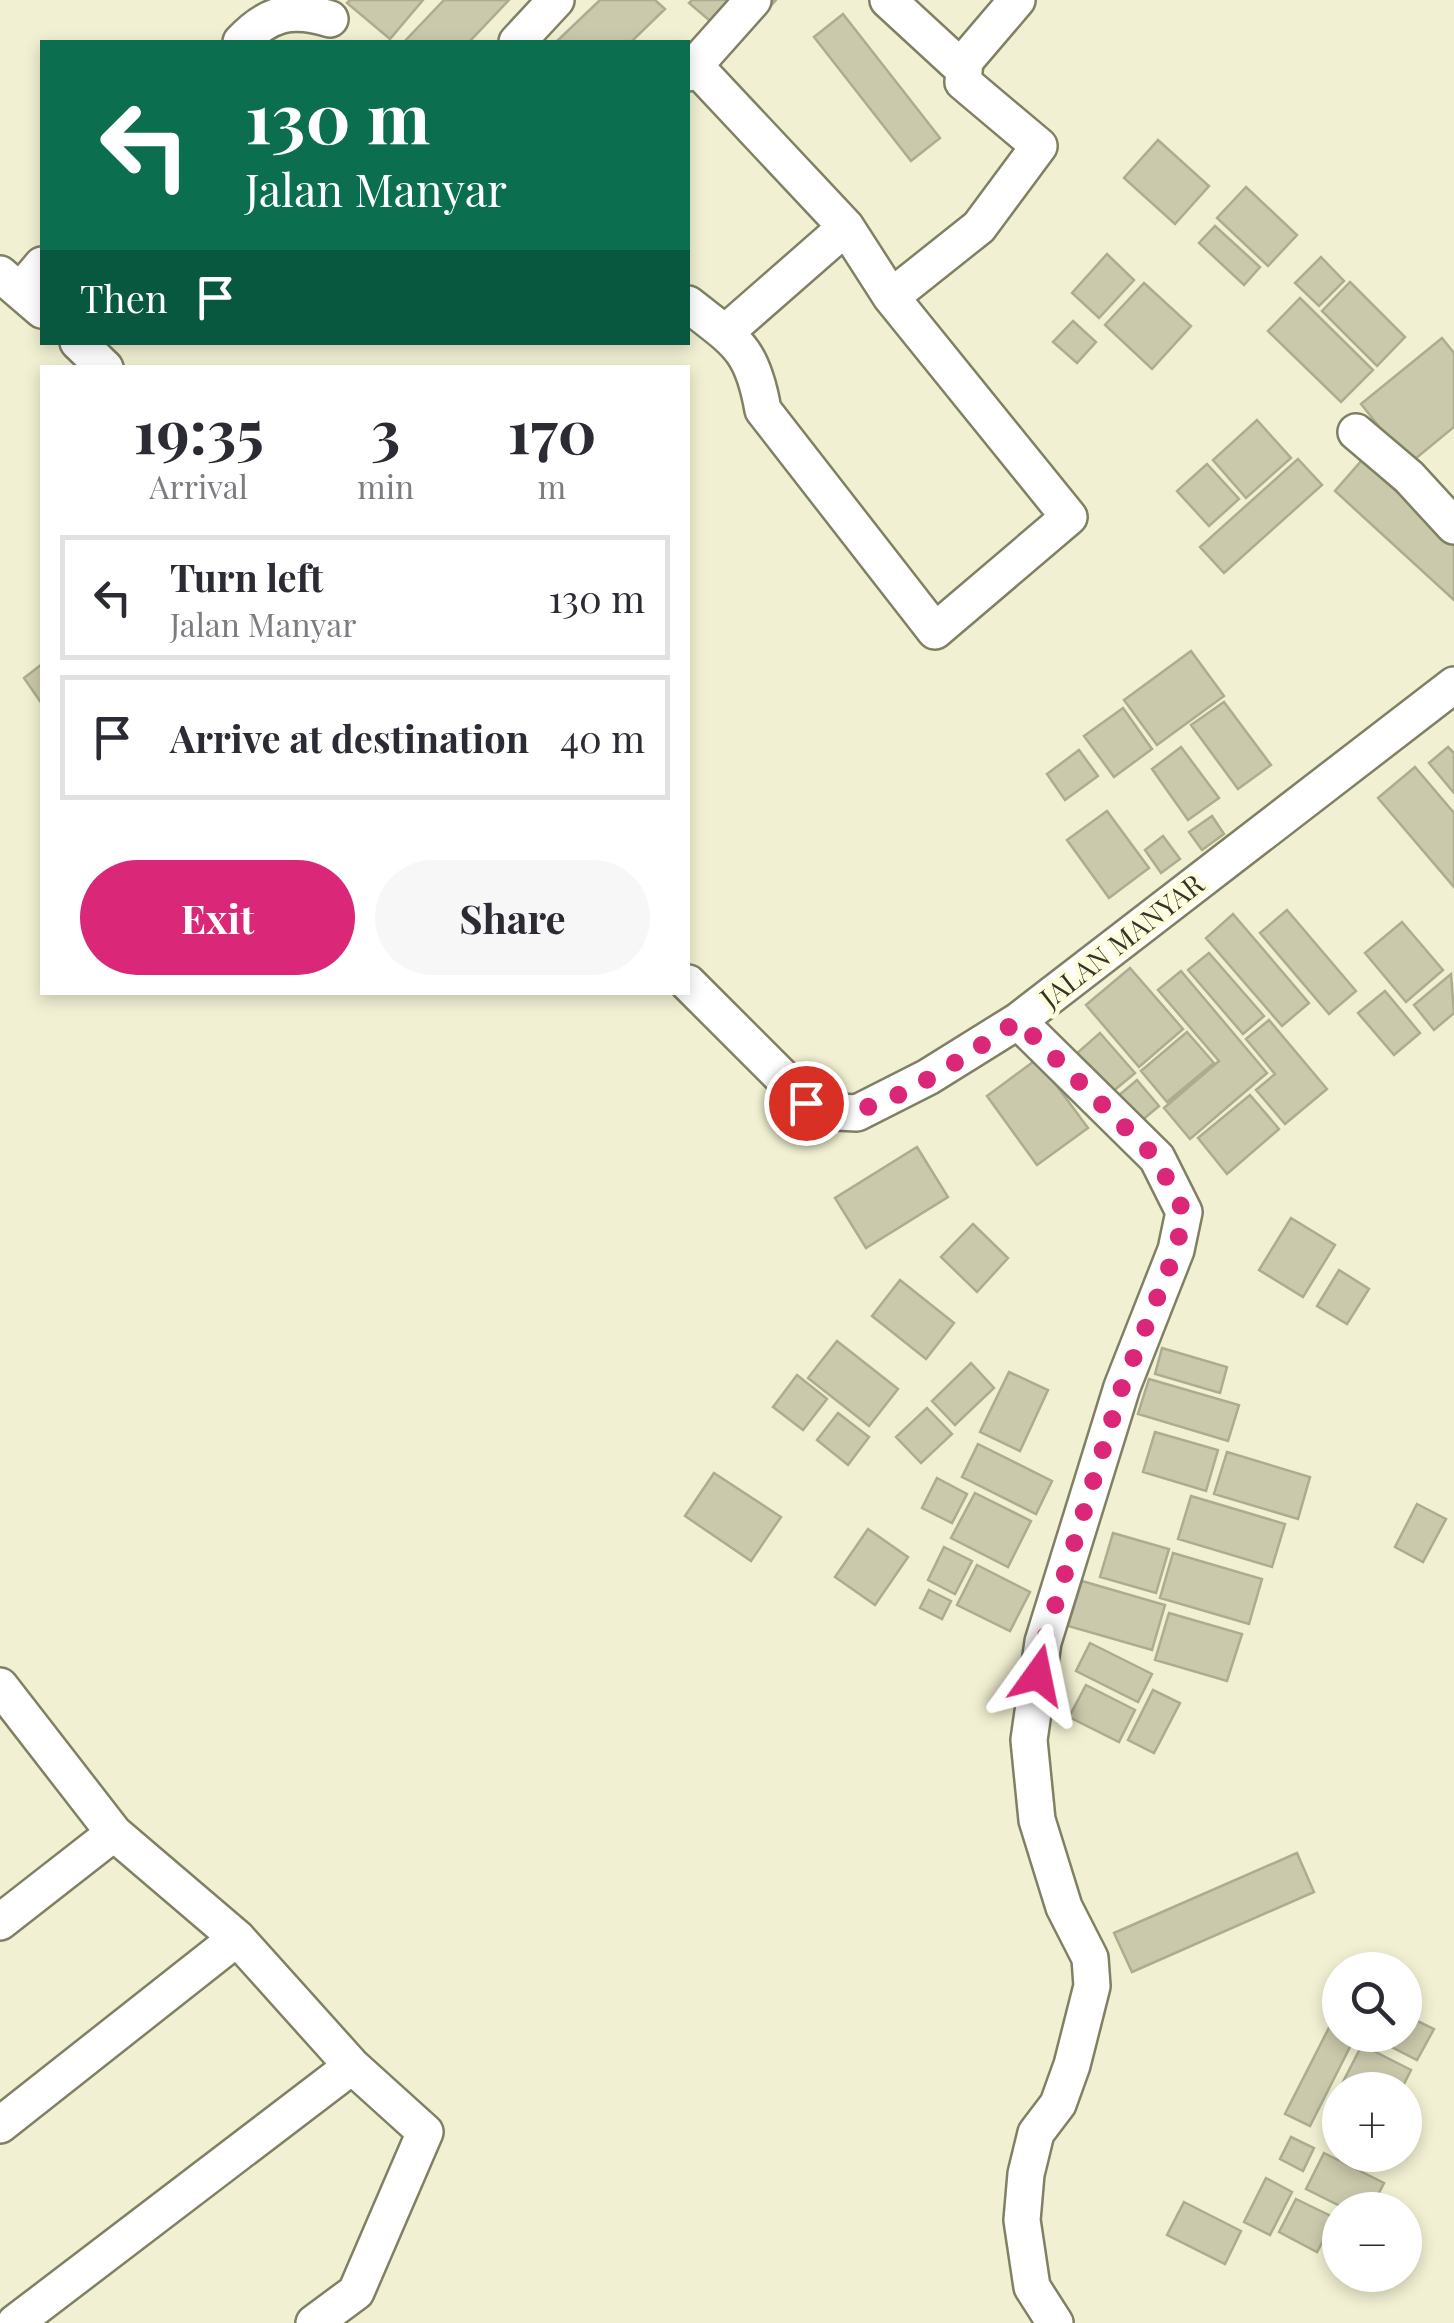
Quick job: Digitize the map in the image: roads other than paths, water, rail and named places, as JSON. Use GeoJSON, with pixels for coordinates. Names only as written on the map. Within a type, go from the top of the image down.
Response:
{"type":"FeatureCollection","features":[{"type":"Feature","properties":{"kind":"street"},"geometry":{"type":"LineString","coordinates":[[520,40],[556,0]]}},
{"type":"Feature","properties":{"kind":"street"},"geometry":{"type":"LineString","coordinates":[[690,306],[724,333],[756,367],[763,410],[935,631],[1070,517],[891,297],[846,227],[691,69],[752,0]]}},
{"type":"Feature","properties":{"kind":"street"},"geometry":{"type":"LineString","coordinates":[[888,0],[964,70]]}},
{"type":"Feature","properties":{"kind":"street"},"geometry":{"type":"LineString","coordinates":[[891,297],[979,226],[1039,146],[963,82],[965,61],[986,32],[1018,0]]}},
{"type":"Feature","properties":{"kind":"street"},"geometry":{"type":"LineString","coordinates":[[244,40],[260,22],[287,12],[335,21]]}},
{"type":"Feature","properties":{"kind":"street"},"geometry":{"type":"LineString","coordinates":[[724,333],[846,227]]}},
{"type":"Feature","properties":{"kind":"street"},"geometry":{"type":"LineString","coordinates":[[81,345],[102,365]]}},
{"type":"Feature","properties":{"kind":"street"},"geometry":{"type":"LineString","coordinates":[[1356,432],[1409,477],[1454,526]]}},
{"type":"Feature","properties":{"kind":"street","name":"JALAN MANYAR"},"geometry":{"type":"LineString","coordinates":[[690,985],[790,1090],[816,1111],[857,1113],[928,1078],[1018,1021],[1454,685]]}},
{"type":"Feature","properties":{"kind":"street"},"geometry":{"type":"LineString","coordinates":[[1018,1021],[1156,1158],[1184,1212],[1176,1250],[1122,1387],[1044,1642],[1029,1740],[1037,1820],[1064,1907],[1090,1958],[1092,1986],[1072,2065],[1058,2104],[1036,2133],[1026,2174],[1022,2220],[1032,2287],[1056,2323]]}},
{"type":"Feature","properties":{"kind":"street"},"geometry":{"type":"LineString","coordinates":[[5,1701],[114,1833],[237,1938],[352,2066],[424,2132],[356,2292],[314,2323]]}},
{"type":"Feature","properties":{"kind":"street"},"geometry":{"type":"LineString","coordinates":[[0,1922],[114,1833]]}},
{"type":"Feature","properties":{"kind":"street"},"geometry":{"type":"LineString","coordinates":[[0,2125],[237,1938]]}},
{"type":"Feature","properties":{"kind":"street"},"geometry":{"type":"LineString","coordinates":[[15,2323],[352,2066]]}}]}
